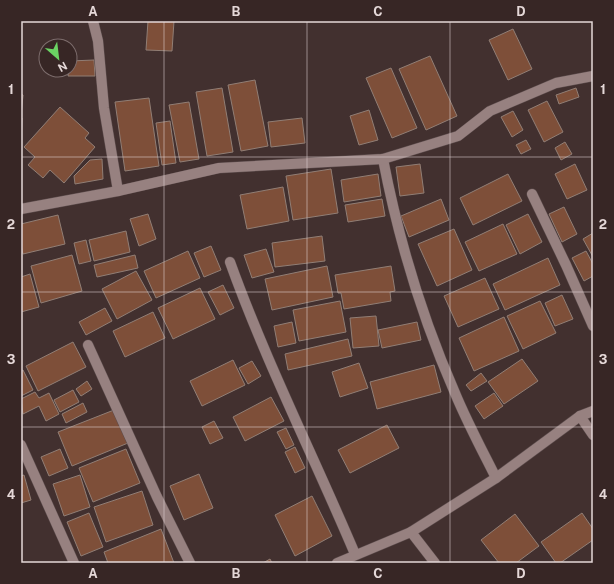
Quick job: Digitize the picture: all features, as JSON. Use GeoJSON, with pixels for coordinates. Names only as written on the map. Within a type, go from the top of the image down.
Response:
{"type":"FeatureCollection","features":[{"type":"Feature","properties":{"kind":"street"},"geometry":{"type":"LineString","coordinates":[[93,21],[98,41],[104,108],[118,191]]}},
{"type":"Feature","properties":{"kind":"street"},"geometry":{"type":"LineString","coordinates":[[21,209],[118,191],[219,168],[383,159],[458,136],[490,111],[556,83],[593,76]]}},
{"type":"Feature","properties":{"kind":"street"},"geometry":{"type":"LineString","coordinates":[[383,159],[394,215],[428,320],[455,393],[496,478]]}},
{"type":"Feature","properties":{"kind":"street"},"geometry":{"type":"LineString","coordinates":[[532,194],[593,326]]}},
{"type":"Feature","properties":{"kind":"street"},"geometry":{"type":"LineString","coordinates":[[230,262],[251,322],[326,484],[356,554]]}},
{"type":"Feature","properties":{"kind":"street"},"geometry":{"type":"LineString","coordinates":[[88,345],[157,496],[190,563]]}},
{"type":"Feature","properties":{"kind":"street"},"geometry":{"type":"LineString","coordinates":[[336,563],[411,532],[496,478],[580,416],[593,411]]}},
{"type":"Feature","properties":{"kind":"street"},"geometry":{"type":"LineString","coordinates":[[580,416],[593,435]]}},
{"type":"Feature","properties":{"kind":"street"},"geometry":{"type":"LineString","coordinates":[[21,445],[74,563]]}},
{"type":"Feature","properties":{"kind":"street"},"geometry":{"type":"LineString","coordinates":[[411,532],[435,563]]}},
{"type":"Feature","properties":{"kind":"building"},"geometry":{"type":"Polygon","coordinates":[[[148,21],[174,21],[172,51],[146,50],[148,21]]]}},
{"type":"Feature","properties":{"kind":"building"},"geometry":{"type":"Polygon","coordinates":[[[513,29],[532,69],[508,80],[489,40],[513,29]]]}},
{"type":"Feature","properties":{"kind":"building"},"geometry":{"type":"Polygon","coordinates":[[[430,56],[457,116],[426,130],[399,69],[430,56]]]}},
{"type":"Feature","properties":{"kind":"building"},"geometry":{"type":"Polygon","coordinates":[[[94,60],[95,76],[78,76],[78,61],[94,60]]]}},
{"type":"Feature","properties":{"kind":"building"},"geometry":{"type":"Polygon","coordinates":[[[391,68],[417,128],[392,138],[366,78],[391,68]]]}},
{"type":"Feature","properties":{"kind":"building"},"geometry":{"type":"Polygon","coordinates":[[[255,80],[268,146],[241,151],[228,85],[255,80]]]}},
{"type":"Feature","properties":{"kind":"building"},"geometry":{"type":"Polygon","coordinates":[[[222,88],[233,152],[207,156],[196,92],[222,88]]]}},
{"type":"Feature","properties":{"kind":"building"},"geometry":{"type":"Polygon","coordinates":[[[576,88],[579,97],[559,104],[556,95],[576,88]]]}},
{"type":"Feature","properties":{"kind":"building"},"geometry":{"type":"Polygon","coordinates":[[[21,94],[23,95],[21,115],[21,94]]]}},
{"type":"Feature","properties":{"kind":"building"},"geometry":{"type":"Polygon","coordinates":[[[149,98],[159,166],[125,171],[115,102],[149,98]]]}},
{"type":"Feature","properties":{"kind":"building"},"geometry":{"type":"Polygon","coordinates":[[[547,101],[563,132],[544,142],[528,110],[547,101]]]}},
{"type":"Feature","properties":{"kind":"building"},"geometry":{"type":"Polygon","coordinates":[[[189,102],[199,159],[180,162],[169,105],[189,102]]]}},
{"type":"Feature","properties":{"kind":"building"},"geometry":{"type":"Polygon","coordinates":[[[60,107],[89,133],[85,138],[95,147],[64,183],[50,170],[43,178],[28,165],[35,157],[24,147],[60,107]]]}},
{"type":"Feature","properties":{"kind":"building"},"geometry":{"type":"Polygon","coordinates":[[[369,110],[378,140],[359,145],[350,116],[369,110]]]}},
{"type":"Feature","properties":{"kind":"building"},"geometry":{"type":"Polygon","coordinates":[[[513,111],[523,130],[512,137],[501,117],[513,111]]]}},
{"type":"Feature","properties":{"kind":"building"},"geometry":{"type":"Polygon","coordinates":[[[21,118],[22,118],[21,143],[21,118]]]}},
{"type":"Feature","properties":{"kind":"building"},"geometry":{"type":"Polygon","coordinates":[[[302,118],[305,143],[271,147],[268,122],[302,118]]]}},
{"type":"Feature","properties":{"kind":"building"},"geometry":{"type":"Polygon","coordinates":[[[170,121],[176,163],[162,165],[156,123],[170,121]]]}},
{"type":"Feature","properties":{"kind":"building"},"geometry":{"type":"Polygon","coordinates":[[[526,140],[531,149],[521,154],[516,145],[526,140]]]}},
{"type":"Feature","properties":{"kind":"building"},"geometry":{"type":"Polygon","coordinates":[[[565,142],[572,154],[561,160],[555,148],[565,142]]]}},
{"type":"Feature","properties":{"kind":"building"},"geometry":{"type":"Polygon","coordinates":[[[102,159],[103,179],[75,184],[74,176],[90,160],[102,159]]]}},
{"type":"Feature","properties":{"kind":"building"},"geometry":{"type":"Polygon","coordinates":[[[420,164],[424,193],[400,196],[396,167],[420,164]]]}},
{"type":"Feature","properties":{"kind":"building"},"geometry":{"type":"Polygon","coordinates":[[[575,164],[587,190],[567,199],[555,174],[575,164]]]}},
{"type":"Feature","properties":{"kind":"building"},"geometry":{"type":"Polygon","coordinates":[[[331,169],[338,213],[293,220],[286,176],[331,169]]]}},
{"type":"Feature","properties":{"kind":"building"},"geometry":{"type":"Polygon","coordinates":[[[378,174],[381,196],[344,202],[341,180],[378,174]]]}},
{"type":"Feature","properties":{"kind":"building"},"geometry":{"type":"Polygon","coordinates":[[[508,174],[522,201],[473,225],[460,198],[508,174]]]}},
{"type":"Feature","properties":{"kind":"building"},"geometry":{"type":"Polygon","coordinates":[[[283,187],[289,221],[247,229],[240,195],[283,187]]]}},
{"type":"Feature","properties":{"kind":"building"},"geometry":{"type":"Polygon","coordinates":[[[382,199],[385,216],[348,222],[345,205],[382,199]]]}},
{"type":"Feature","properties":{"kind":"building"},"geometry":{"type":"Polygon","coordinates":[[[441,199],[449,220],[409,237],[401,216],[441,199]]]}},
{"type":"Feature","properties":{"kind":"building"},"geometry":{"type":"Polygon","coordinates":[[[564,207],[577,234],[562,242],[549,214],[564,207]]]}},
{"type":"Feature","properties":{"kind":"building"},"geometry":{"type":"Polygon","coordinates":[[[148,214],[156,239],[139,246],[130,219],[148,214]]]}},
{"type":"Feature","properties":{"kind":"building"},"geometry":{"type":"Polygon","coordinates":[[[528,214],[542,242],[520,254],[506,225],[528,214]]]}},
{"type":"Feature","properties":{"kind":"building"},"geometry":{"type":"Polygon","coordinates":[[[58,215],[65,244],[23,254],[21,246],[21,224],[58,215]]]}},
{"type":"Feature","properties":{"kind":"building"},"geometry":{"type":"Polygon","coordinates":[[[503,224],[517,254],[479,271],[465,242],[503,224]]]}},
{"type":"Feature","properties":{"kind":"building"},"geometry":{"type":"Polygon","coordinates":[[[454,229],[472,270],[437,286],[418,244],[454,229]]]}},
{"type":"Feature","properties":{"kind":"building"},"geometry":{"type":"Polygon","coordinates":[[[126,231],[130,252],[94,261],[89,240],[126,231]]]}},
{"type":"Feature","properties":{"kind":"building"},"geometry":{"type":"Polygon","coordinates":[[[593,233],[593,257],[583,239],[593,233]]]}},
{"type":"Feature","properties":{"kind":"building"},"geometry":{"type":"Polygon","coordinates":[[[322,236],[325,261],[275,267],[272,243],[322,236]]]}},
{"type":"Feature","properties":{"kind":"building"},"geometry":{"type":"Polygon","coordinates":[[[86,240],[91,261],[79,264],[74,243],[86,240]]]}},
{"type":"Feature","properties":{"kind":"building"},"geometry":{"type":"Polygon","coordinates":[[[211,246],[221,270],[204,277],[194,253],[211,246]]]}},
{"type":"Feature","properties":{"kind":"building"},"geometry":{"type":"Polygon","coordinates":[[[266,249],[274,272],[252,278],[244,255],[266,249]]]}},
{"type":"Feature","properties":{"kind":"building"},"geometry":{"type":"Polygon","coordinates":[[[188,251],[200,278],[156,298],[144,271],[188,251]]]}},
{"type":"Feature","properties":{"kind":"building"},"geometry":{"type":"Polygon","coordinates":[[[586,251],[593,264],[593,276],[584,281],[572,258],[586,251]]]}},
{"type":"Feature","properties":{"kind":"building"},"geometry":{"type":"Polygon","coordinates":[[[72,255],[82,291],[41,303],[31,266],[72,255]]]}},
{"type":"Feature","properties":{"kind":"building"},"geometry":{"type":"Polygon","coordinates":[[[135,255],[138,268],[97,277],[94,265],[135,255]]]}},
{"type":"Feature","properties":{"kind":"building"},"geometry":{"type":"Polygon","coordinates":[[[548,258],[560,285],[505,310],[493,284],[548,258]]]}},
{"type":"Feature","properties":{"kind":"building"},"geometry":{"type":"Polygon","coordinates":[[[327,266],[333,297],[272,310],[265,279],[327,266]]]}},
{"type":"Feature","properties":{"kind":"building"},"geometry":{"type":"Polygon","coordinates":[[[391,266],[395,291],[390,292],[391,301],[344,309],[341,293],[338,293],[335,275],[391,266]]]}},
{"type":"Feature","properties":{"kind":"building"},"geometry":{"type":"Polygon","coordinates":[[[136,271],[152,300],[117,319],[102,289],[136,271]]]}},
{"type":"Feature","properties":{"kind":"building"},"geometry":{"type":"Polygon","coordinates":[[[30,274],[39,307],[21,312],[21,277],[30,274]]]}},
{"type":"Feature","properties":{"kind":"building"},"geometry":{"type":"Polygon","coordinates":[[[485,278],[499,309],[458,327],[444,296],[485,278]]]}},
{"type":"Feature","properties":{"kind":"building"},"geometry":{"type":"Polygon","coordinates":[[[223,285],[234,308],[220,315],[208,292],[223,285]]]}},
{"type":"Feature","properties":{"kind":"building"},"geometry":{"type":"Polygon","coordinates":[[[200,288],[215,319],[173,339],[158,308],[200,288]]]}},
{"type":"Feature","properties":{"kind":"building"},"geometry":{"type":"Polygon","coordinates":[[[562,295],[573,319],[555,326],[545,303],[562,295]]]}},
{"type":"Feature","properties":{"kind":"building"},"geometry":{"type":"Polygon","coordinates":[[[340,301],[346,332],[299,341],[293,310],[340,301]]]}},
{"type":"Feature","properties":{"kind":"building"},"geometry":{"type":"Polygon","coordinates":[[[540,301],[556,333],[523,349],[507,316],[540,301]]]}},
{"type":"Feature","properties":{"kind":"building"},"geometry":{"type":"Polygon","coordinates":[[[105,308],[112,321],[86,335],[79,322],[105,308]]]}},
{"type":"Feature","properties":{"kind":"building"},"geometry":{"type":"Polygon","coordinates":[[[153,312],[165,338],[125,357],[113,331],[153,312]]]}},
{"type":"Feature","properties":{"kind":"building"},"geometry":{"type":"Polygon","coordinates":[[[376,316],[379,346],[353,348],[350,318],[376,316]]]}},
{"type":"Feature","properties":{"kind":"building"},"geometry":{"type":"Polygon","coordinates":[[[504,317],[519,351],[474,371],[459,338],[504,317]]]}},
{"type":"Feature","properties":{"kind":"building"},"geometry":{"type":"Polygon","coordinates":[[[292,322],[296,343],[278,347],[274,326],[292,322]]]}},
{"type":"Feature","properties":{"kind":"building"},"geometry":{"type":"Polygon","coordinates":[[[417,322],[421,340],[382,348],[378,330],[417,322]]]}},
{"type":"Feature","properties":{"kind":"building"},"geometry":{"type":"Polygon","coordinates":[[[348,339],[352,356],[288,370],[285,354],[348,339]]]}},
{"type":"Feature","properties":{"kind":"building"},"geometry":{"type":"Polygon","coordinates":[[[73,342],[86,367],[38,391],[26,366],[73,342]]]}},
{"type":"Feature","properties":{"kind":"building"},"geometry":{"type":"Polygon","coordinates":[[[522,359],[538,381],[504,404],[488,382],[522,359]]]}},
{"type":"Feature","properties":{"kind":"building"},"geometry":{"type":"Polygon","coordinates":[[[233,360],[245,385],[202,406],[190,381],[233,360]]]}},
{"type":"Feature","properties":{"kind":"building"},"geometry":{"type":"Polygon","coordinates":[[[252,361],[261,376],[248,384],[239,368],[252,361]]]}},
{"type":"Feature","properties":{"kind":"building"},"geometry":{"type":"Polygon","coordinates":[[[359,363],[368,388],[340,397],[332,372],[359,363]]]}},
{"type":"Feature","properties":{"kind":"building"},"geometry":{"type":"Polygon","coordinates":[[[434,365],[441,392],[377,409],[370,382],[434,365]]]}},
{"type":"Feature","properties":{"kind":"building"},"geometry":{"type":"Polygon","coordinates":[[[23,370],[33,390],[21,396],[21,371],[23,370]]]}},
{"type":"Feature","properties":{"kind":"building"},"geometry":{"type":"Polygon","coordinates":[[[481,373],[487,381],[471,391],[466,385],[481,373]]]}},
{"type":"Feature","properties":{"kind":"building"},"geometry":{"type":"Polygon","coordinates":[[[87,381],[92,389],[81,396],[76,389],[87,381]]]}},
{"type":"Feature","properties":{"kind":"building"},"geometry":{"type":"Polygon","coordinates":[[[73,390],[79,402],[60,412],[54,400],[73,390]]]}},
{"type":"Feature","properties":{"kind":"building"},"geometry":{"type":"Polygon","coordinates":[[[35,392],[39,398],[49,393],[59,414],[46,421],[39,406],[23,414],[21,399],[35,392]]]}},
{"type":"Feature","properties":{"kind":"building"},"geometry":{"type":"Polygon","coordinates":[[[494,393],[503,406],[484,419],[475,406],[494,393]]]}},
{"type":"Feature","properties":{"kind":"building"},"geometry":{"type":"Polygon","coordinates":[[[271,397],[284,421],[245,441],[233,417],[271,397]]]}},
{"type":"Feature","properties":{"kind":"building"},"geometry":{"type":"Polygon","coordinates":[[[83,403],[87,412],[66,423],[62,414],[83,403]]]}},
{"type":"Feature","properties":{"kind":"building"},"geometry":{"type":"Polygon","coordinates":[[[114,410],[128,443],[72,466],[58,432],[114,410]]]}},
{"type":"Feature","properties":{"kind":"building"},"geometry":{"type":"Polygon","coordinates":[[[214,421],[223,438],[210,444],[202,427],[214,421]]]}},
{"type":"Feature","properties":{"kind":"building"},"geometry":{"type":"Polygon","coordinates":[[[387,425],[399,448],[350,473],[338,450],[387,425]]]}},
{"type":"Feature","properties":{"kind":"building"},"geometry":{"type":"Polygon","coordinates":[[[286,428],[294,445],[286,449],[277,432],[286,428]]]}},
{"type":"Feature","properties":{"kind":"building"},"geometry":{"type":"Polygon","coordinates":[[[295,447],[305,468],[295,473],[285,452],[295,447]]]}},
{"type":"Feature","properties":{"kind":"building"},"geometry":{"type":"Polygon","coordinates":[[[60,449],[68,468],[49,476],[41,457],[60,449]]]}},
{"type":"Feature","properties":{"kind":"building"},"geometry":{"type":"Polygon","coordinates":[[[126,449],[140,483],[93,502],[79,468],[126,449]]]}},
{"type":"Feature","properties":{"kind":"building"},"geometry":{"type":"Polygon","coordinates":[[[199,474],[213,508],[184,520],[170,486],[199,474]]]}},
{"type":"Feature","properties":{"kind":"building"},"geometry":{"type":"Polygon","coordinates":[[[24,475],[31,500],[21,503],[21,476],[24,475]]]}},
{"type":"Feature","properties":{"kind":"building"},"geometry":{"type":"Polygon","coordinates":[[[80,475],[90,507],[64,516],[53,484],[80,475]]]}},
{"type":"Feature","properties":{"kind":"building"},"geometry":{"type":"Polygon","coordinates":[[[142,491],[153,525],[106,542],[94,507],[142,491]]]}},
{"type":"Feature","properties":{"kind":"building"},"geometry":{"type":"Polygon","coordinates":[[[312,496],[332,536],[295,556],[275,515],[312,496]]]}},
{"type":"Feature","properties":{"kind":"building"},"geometry":{"type":"Polygon","coordinates":[[[89,513],[103,547],[81,556],[67,522],[89,513]]]}},
{"type":"Feature","properties":{"kind":"building"},"geometry":{"type":"Polygon","coordinates":[[[582,513],[593,529],[593,540],[560,563],[556,563],[541,542],[582,513]]]}},
{"type":"Feature","properties":{"kind":"building"},"geometry":{"type":"Polygon","coordinates":[[[515,514],[539,546],[516,563],[499,563],[481,540],[515,514]]]}},
{"type":"Feature","properties":{"kind":"building"},"geometry":{"type":"Polygon","coordinates":[[[161,529],[174,563],[108,563],[104,552],[161,529]]]}},
{"type":"Feature","properties":{"kind":"building"},"geometry":{"type":"Polygon","coordinates":[[[270,559],[272,563],[263,563],[270,559]]]}}]}
